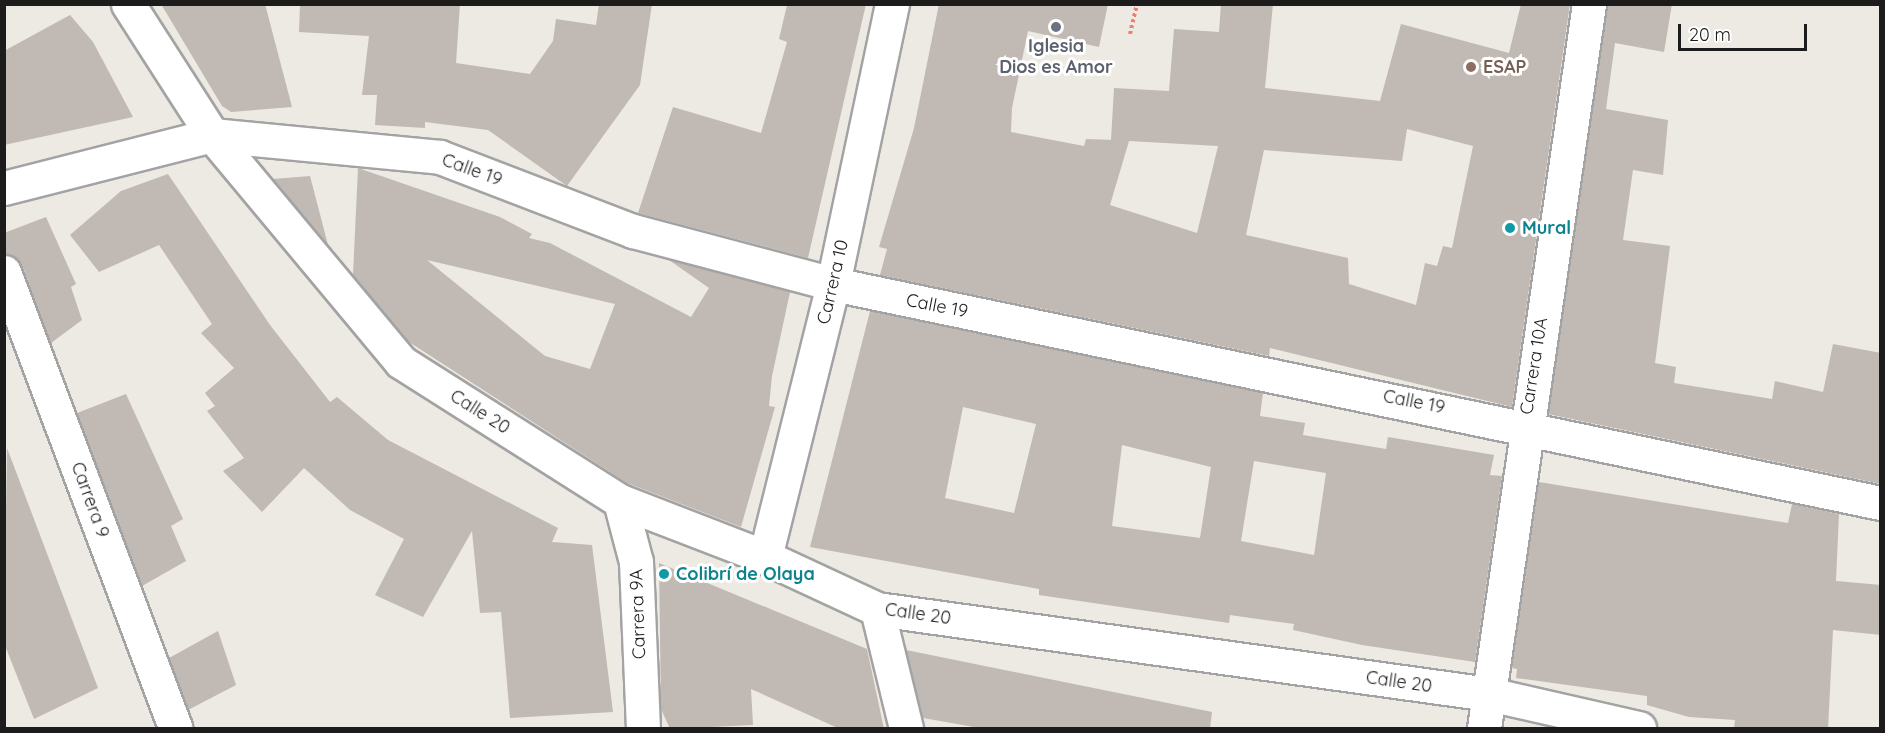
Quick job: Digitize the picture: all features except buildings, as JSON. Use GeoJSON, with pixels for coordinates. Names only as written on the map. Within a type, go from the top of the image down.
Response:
{"type":"FeatureCollection","features":[{"type":"Feature","properties":{"kind":"street","name":"Calle 20"},"geometry":{"type":"LineString","coordinates":[[128,4],[212,135],[401,362],[620,501],[765,557],[877,609],[1489,694],[1639,729]]}},
{"type":"Feature","properties":{"kind":"street","name":"Carrera 10"},"geometry":{"type":"LineString","coordinates":[[765,557],[833,284],[892,4]]}},
{"type":"Feature","properties":{"kind":"street","name":"Carrera 10A"},"geometry":{"type":"LineString","coordinates":[[1484,729],[1525,425],[1589,4]]}},
{"type":"Feature","properties":{"kind":"street","name":"Calle 19"},"geometry":{"type":"LineString","coordinates":[[4,188],[212,135],[440,157],[633,231],[833,284],[1525,425],[1881,503]]}},
{"type":"Feature","properties":{"kind":"street","name":"Carrera 9"},"geometry":{"type":"LineString","coordinates":[[4,272],[175,729]]}},
{"type":"Feature","properties":{"kind":"street","name":"Carrera 9A"},"geometry":{"type":"LineString","coordinates":[[620,501],[636,562],[643,729]]}},
{"type":"Feature","properties":{"kind":"street"},"geometry":{"type":"LineString","coordinates":[[877,609],[906,729]]}},
{"type":"Feature","properties":{"kind":"path"},"geometry":{"type":"LineString","coordinates":[[1130,34],[1137,4]]}},
{"type":"Feature","properties":{"kind":"place","name":"Iglesia Dios es Amor"},"geometry":{"type":"Point","coordinates":[1056,27]}},
{"type":"Feature","properties":{"kind":"place","name":"ESAP"},"geometry":{"type":"Point","coordinates":[1471,67]}},
{"type":"Feature","properties":{"kind":"place","name":"Mural"},"geometry":{"type":"Point","coordinates":[1510,228]}},
{"type":"Feature","properties":{"kind":"place","name":"Colibrí de Olaya"},"geometry":{"type":"Point","coordinates":[664,574]}}]}
